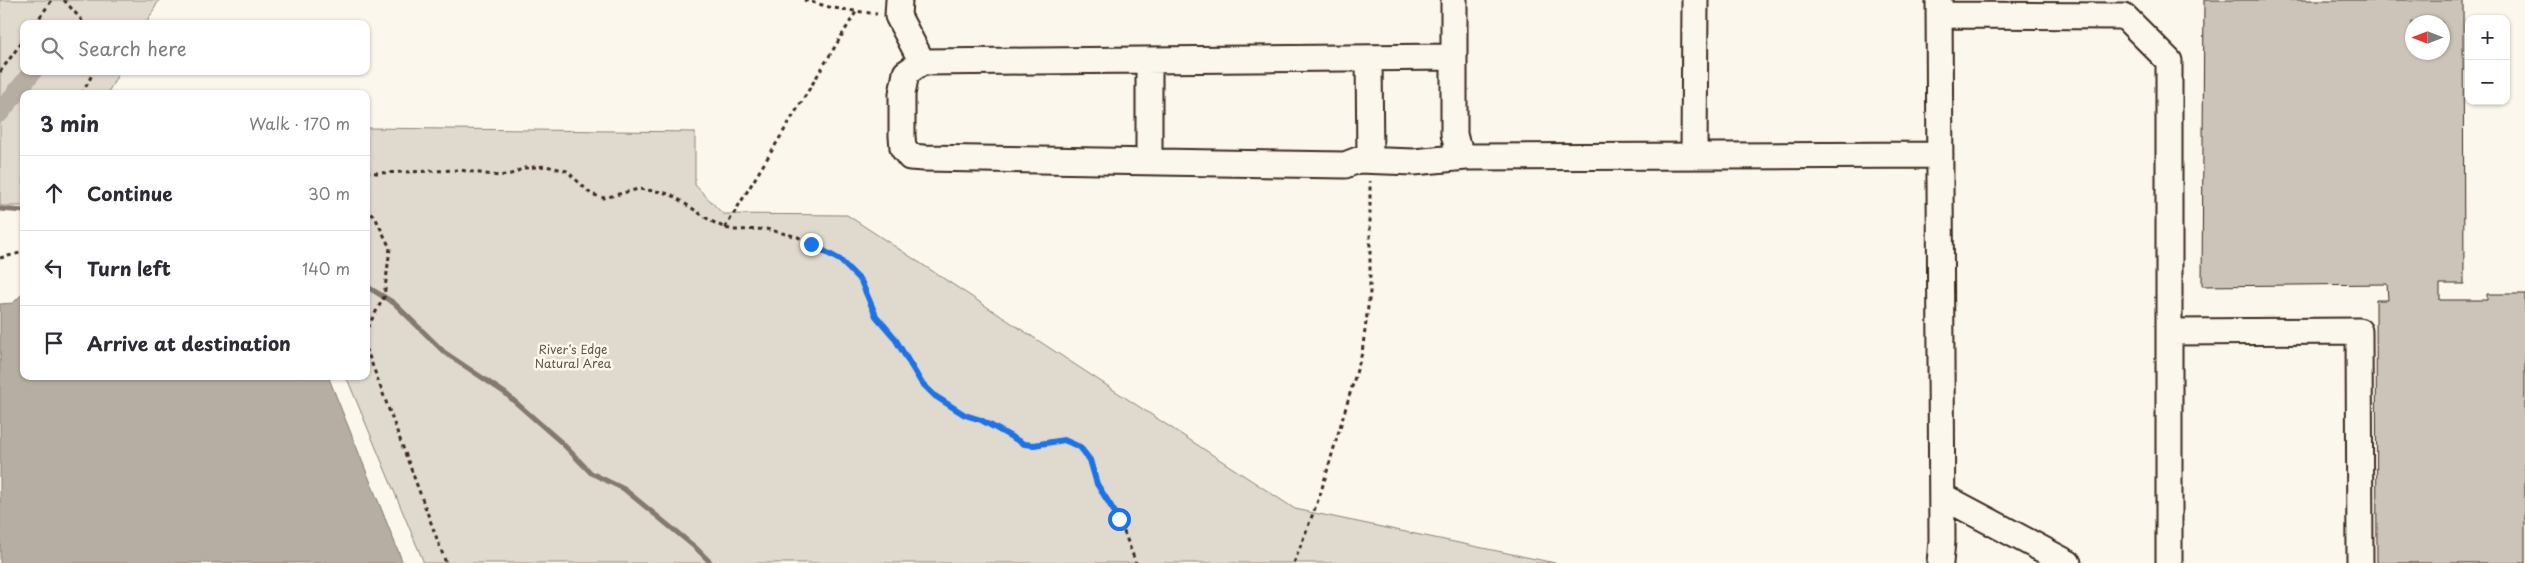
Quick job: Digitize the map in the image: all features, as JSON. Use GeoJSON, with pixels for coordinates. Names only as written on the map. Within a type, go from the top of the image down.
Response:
{"type":"FeatureCollection","features":[{"type":"Feature","properties":{"kind":"street"},"geometry":{"type":"LineString","coordinates":[[1454,0],[1454,134],[1457,146],[1466,157]]}},
{"type":"Feature","properties":{"kind":"street"},"geometry":{"type":"LineString","coordinates":[[1694,156],[1695,0]]}},
{"type":"Feature","properties":{"kind":"street"},"geometry":{"type":"LineString","coordinates":[[1940,563],[1942,496],[1939,7],[2124,16],[2169,61],[2169,563]]}},
{"type":"Feature","properties":{"kind":"street"},"geometry":{"type":"LineString","coordinates":[[898,8],[922,62]]}},
{"type":"Feature","properties":{"kind":"street"},"geometry":{"type":"LineString","coordinates":[[1454,57],[922,62],[906,73],[902,94],[903,148],[910,157],[1345,165],[1358,160],[1414,162],[1466,157],[1940,155]]}},
{"type":"Feature","properties":{"kind":"street"},"geometry":{"type":"LineString","coordinates":[[1369,58],[1370,160]]}},
{"type":"Feature","properties":{"kind":"street"},"geometry":{"type":"LineString","coordinates":[[1149,60],[1149,162]]}},
{"type":"Feature","properties":{"kind":"street"},"geometry":{"type":"LineString","coordinates":[[2169,332],[2359,331],[2360,563]]}},
{"type":"Feature","properties":{"kind":"street"},"geometry":{"type":"LineString","coordinates":[[1942,496],[2068,563]]}},
{"type":"Feature","properties":{"kind":"path"},"geometry":{"type":"LineString","coordinates":[[38,20],[52,0]]}},
{"type":"Feature","properties":{"kind":"path"},"geometry":{"type":"LineString","coordinates":[[64,0],[82,20]]}},
{"type":"Feature","properties":{"kind":"path"},"geometry":{"type":"LineString","coordinates":[[804,0],[856,12],[898,8]]}},
{"type":"Feature","properties":{"kind":"path"},"geometry":{"type":"LineString","coordinates":[[725,228],[856,12]]}},
{"type":"Feature","properties":{"kind":"path"},"geometry":{"type":"LineString","coordinates":[[0,72],[20,44]]}},
{"type":"Feature","properties":{"kind":"path"},"geometry":{"type":"LineString","coordinates":[[84,90],[92,75]]}},
{"type":"Feature","properties":{"kind":"path"},"geometry":{"type":"LineString","coordinates":[[1294,563],[1320,495],[1362,352],[1370,292],[1370,160]]}},
{"type":"Feature","properties":{"kind":"path"},"geometry":{"type":"LineString","coordinates":[[370,173],[460,170],[500,176],[512,174],[524,168],[546,166],[567,171],[591,194],[604,198],[638,189],[672,195],[710,221],[725,228],[735,230],[766,229],[798,237],[840,260],[861,281],[876,316],[894,337],[921,382],[950,406],[965,415],[981,420],[1024,444],[1034,445],[1064,440],[1080,447],[1090,460],[1097,484],[1119,519],[1136,563]]}},
{"type":"Feature","properties":{"kind":"path"},"geometry":{"type":"LineString","coordinates":[[370,212],[376,219],[390,248],[384,296],[370,322]]}},
{"type":"Feature","properties":{"kind":"path"},"geometry":{"type":"LineString","coordinates":[[0,258],[20,253]]}},
{"type":"Feature","properties":{"kind":"path"},"geometry":{"type":"LineString","coordinates":[[370,359],[446,563]]}},
{"type":"Feature","properties":{"kind":"green space"},"geometry":{"type":"Polygon","coordinates":[[[0,0],[159,0],[148,20],[20,20],[20,75],[118,75],[109,90],[20,90],[20,206],[0,206],[0,0]]]}},
{"type":"Feature","properties":{"kind":"green space","name":"River's Edge Natural Area"},"geometry":{"type":"Polygon","coordinates":[[[370,128],[695,132],[695,185],[723,214],[847,215],[1295,509],[1555,563],[424,563],[348,380],[370,380],[370,128]]]}},
{"type":"Feature","properties":{"kind":"shaded area"},"geometry":{"type":"Polygon","coordinates":[[[20,296],[20,380],[330,380],[403,563],[0,563],[0,304],[13,303],[20,296]]]}},
{"type":"Feature","properties":{"kind":"building"},"geometry":{"type":"Polygon","coordinates":[[[2204,0],[2463,0],[2464,284],[2440,284],[2440,300],[2487,300],[2487,294],[2525,294],[2525,563],[2377,563],[2376,300],[2388,300],[2387,284],[2202,286],[2204,0]]]}},
{"type":"Feature","properties":{"kind":"waterway"},"geometry":{"type":"LineString","coordinates":[[0,113],[30,75]]}},
{"type":"Feature","properties":{"kind":"waterway"},"geometry":{"type":"LineString","coordinates":[[0,209],[20,211]]}},
{"type":"Feature","properties":{"kind":"waterway"},"geometry":{"type":"LineString","coordinates":[[370,288],[394,303],[444,352],[505,393],[562,443],[591,473],[624,489],[696,548],[711,563]]}},
{"type":"Feature","properties":{"kind":"route"},"geometry":{"type":"LineString","coordinates":[[811,244],[840,260],[861,281],[876,316],[894,337],[921,382],[935,396],[965,415],[981,420],[1013,440],[1024,444],[1034,445],[1064,440],[1080,447],[1090,460],[1097,484],[1106,501],[1119,519]]}}]}
